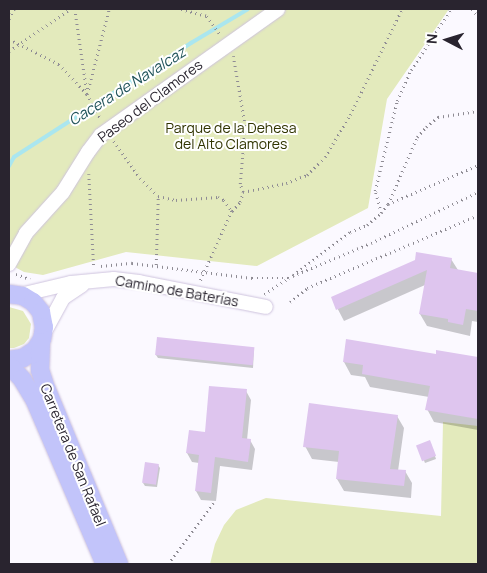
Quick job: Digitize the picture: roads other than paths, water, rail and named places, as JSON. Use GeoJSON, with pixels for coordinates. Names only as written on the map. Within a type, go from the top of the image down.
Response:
{"type":"FeatureCollection","features":[{"type":"Feature","properties":{"kind":"main road","name":"Carretera de San Rafael"},"geometry":{"type":"LineString","coordinates":[[13,293],[31,300],[39,309],[44,321],[40,366],[46,388],[119,564]]}},
{"type":"Feature","properties":{"kind":"main road"},"geometry":{"type":"LineString","coordinates":[[9,360],[26,356],[42,339]]}},
{"type":"Feature","properties":{"kind":"main road","name":"Carretera de San Rafael"},"geometry":{"type":"LineString","coordinates":[[9,365],[22,379],[35,401],[105,564]]}},
{"type":"Feature","properties":{"kind":"street","name":"Paseo del Clamores"},"geometry":{"type":"LineString","coordinates":[[9,264],[26,233],[63,192],[88,152],[108,130],[224,37],[278,9]]}},
{"type":"Feature","properties":{"kind":"street","name":"Camino de Baterías"},"geometry":{"type":"LineString","coordinates":[[13,293],[71,282],[128,280],[266,308]]}},
{"type":"Feature","properties":{"kind":"street","name":"Camino de Baterías"},"geometry":{"type":"LineString","coordinates":[[42,339],[62,298],[72,290],[89,282]]}},
{"type":"Feature","properties":{"kind":"waterway","name":"Cacera de Navalcaz"},"geometry":{"type":"LineString","coordinates":[[9,166],[14,157],[191,43],[248,9]]}},
{"type":"Feature","properties":{"kind":"park label","name":"Parque de la Dehesa del Alto Clamores"},"geometry":{"type":"Point","coordinates":[231,136]}}]}
